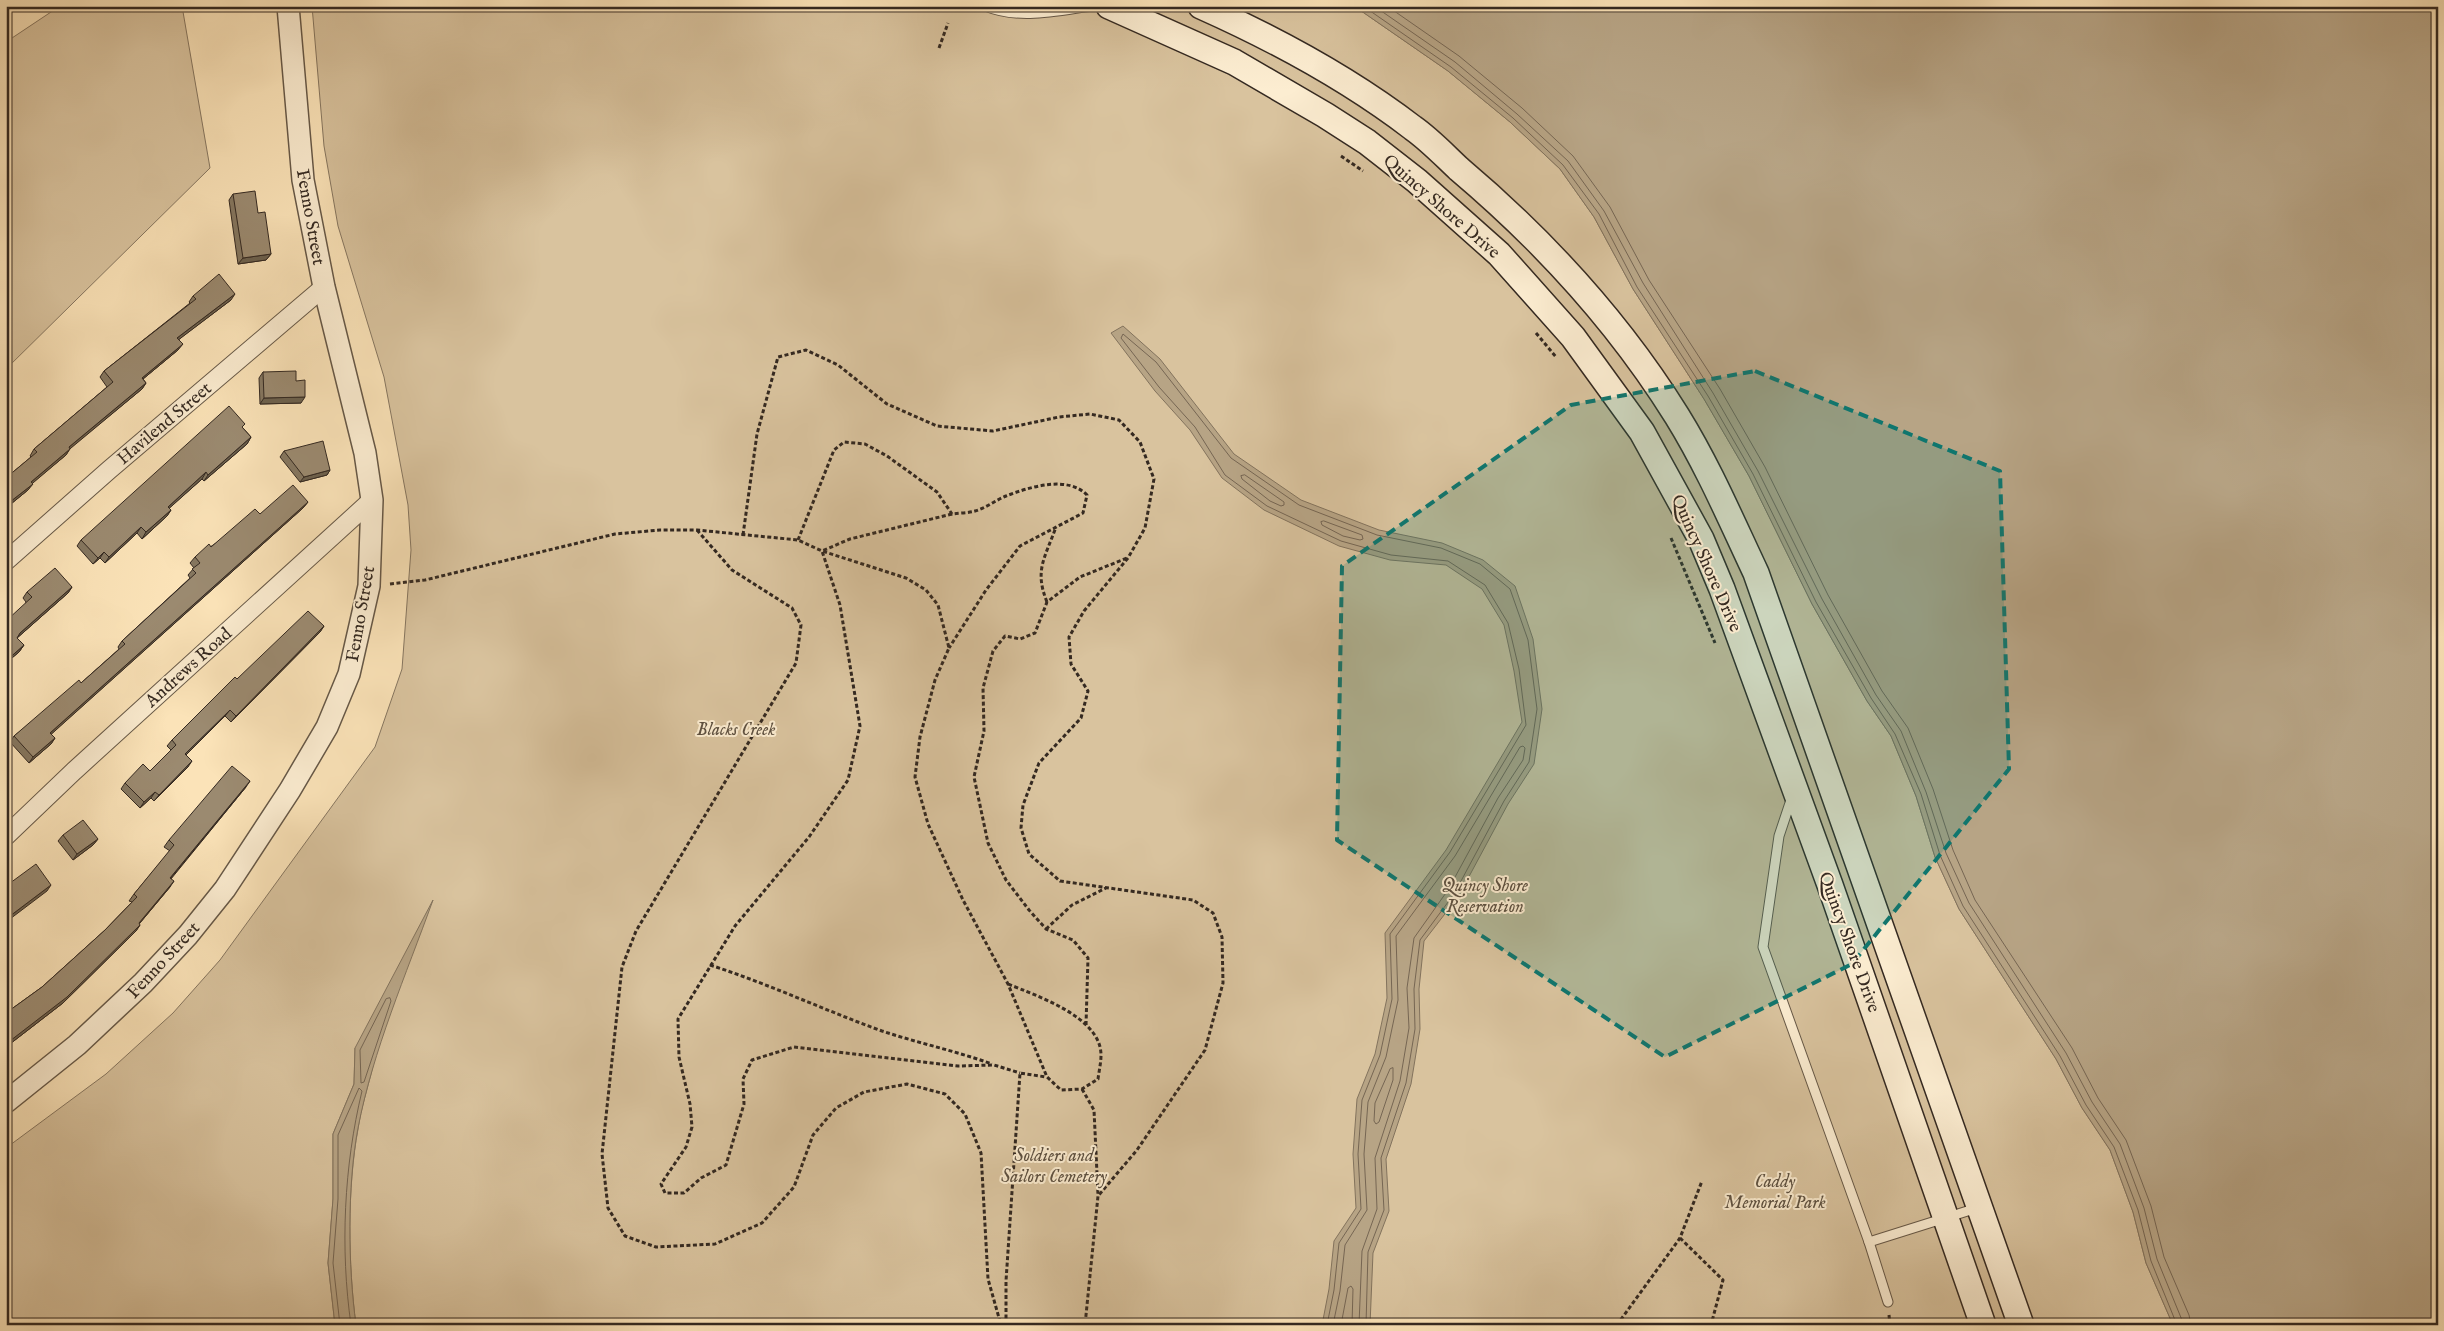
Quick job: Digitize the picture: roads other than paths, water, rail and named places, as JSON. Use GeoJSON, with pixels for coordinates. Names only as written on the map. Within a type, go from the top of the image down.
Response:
{"type":"FeatureCollection","features":[{"type":"Feature","properties":{"kind":"main road","name":"Quincy Shore Drive"},"geometry":{"type":"LineString","coordinates":[[1109,6],[1234,62],[1367,142],[1418,181],[1499,254],[1573,337],[1642,432],[1701,540],[1722,589],[1795,789],[1983,1325]]}},
{"type":"Feature","properties":{"kind":"main road","name":"Quincy Shore Drive"},"geometry":{"type":"LineString","coordinates":[[1201,6],[1294,52],[1414,128],[1500,203],[1544,246],[1608,321],[1677,416],[1720,498],[1756,573],[2021,1325]]}},
{"type":"Feature","properties":{"kind":"street","name":"Fenno Street"},"geometry":{"type":"LineString","coordinates":[[6,1102],[77,1045],[143,983],[188,935],[225,889],[290,790],[327,727],[349,674],[369,586],[372,500],[365,453],[324,287],[303,180],[288,6]]}},
{"type":"Feature","properties":{"kind":"street","name":"Havilend Street"},"geometry":{"type":"LineString","coordinates":[[6,561],[109,470],[324,287]]}},
{"type":"Feature","properties":{"kind":"street","name":"Andrews Road"},"geometry":{"type":"LineString","coordinates":[[6,836],[74,771],[372,500]]}},
{"type":"Feature","properties":{"kind":"lane"},"geometry":{"type":"LineString","coordinates":[[985,6],[997,12],[1024,15],[1091,6]]}},
{"type":"Feature","properties":{"kind":"lane"},"geometry":{"type":"LineString","coordinates":[[1795,789],[1779,836],[1763,947],[1869,1242],[1888,1302]]}},
{"type":"Feature","properties":{"kind":"lane"},"geometry":{"type":"LineString","coordinates":[[1869,1242],[1980,1207]]}},
{"type":"Feature","properties":{"kind":"water"},"geometry":{"type":"Polygon","coordinates":[[[1354,6],[2438,6],[2438,1325],[2173,1325],[2146,1263],[2133,1212],[2110,1150],[2082,1108],[2056,1059],[1959,909],[1935,857],[1916,796],[1891,736],[1867,701],[1812,604],[1749,476],[1704,399],[1633,289],[1594,217],[1560,169],[1510,122],[1448,71],[1354,6]]]}},
{"type":"Feature","properties":{"kind":"water"},"geometry":{"type":"Polygon","coordinates":[[[1123,326],[1160,359],[1234,454],[1301,500],[1379,530],[1442,543],[1483,560],[1515,586],[1533,639],[1542,709],[1534,764],[1508,804],[1458,897],[1424,941],[1419,989],[1420,1029],[1411,1084],[1386,1159],[1389,1211],[1373,1253],[1370,1325],[1322,1325],[1329,1289],[1334,1241],[1356,1208],[1353,1154],[1357,1099],[1375,1054],[1387,998],[1385,933],[1446,850],[1522,722],[1504,625],[1482,589],[1446,565],[1390,560],[1339,546],[1264,510],[1222,478],[1190,430],[1155,391],[1111,333],[1123,326]]]}},
{"type":"Feature","properties":{"kind":"water"},"geometry":{"type":"Polygon","coordinates":[[[433,900],[381,1041],[364,1099],[354,1151],[350,1200],[351,1277],[356,1325],[335,1325],[328,1263],[333,1199],[333,1134],[354,1084],[355,1048],[433,900]]]}},
{"type":"Feature","properties":{"kind":"park label","name":"Blacks Creek"},"geometry":{"type":"Point","coordinates":[736,729]}},
{"type":"Feature","properties":{"kind":"park label","name":"Quincy Shore Reservation"},"geometry":{"type":"Point","coordinates":[1485,895]}},
{"type":"Feature","properties":{"kind":"park label","name":"Soldiers and Sailors Cemetery"},"geometry":{"type":"Point","coordinates":[1054,1165]}},
{"type":"Feature","properties":{"kind":"park label","name":"Caddy Memorial Park"},"geometry":{"type":"Point","coordinates":[1775,1191]}}]}
